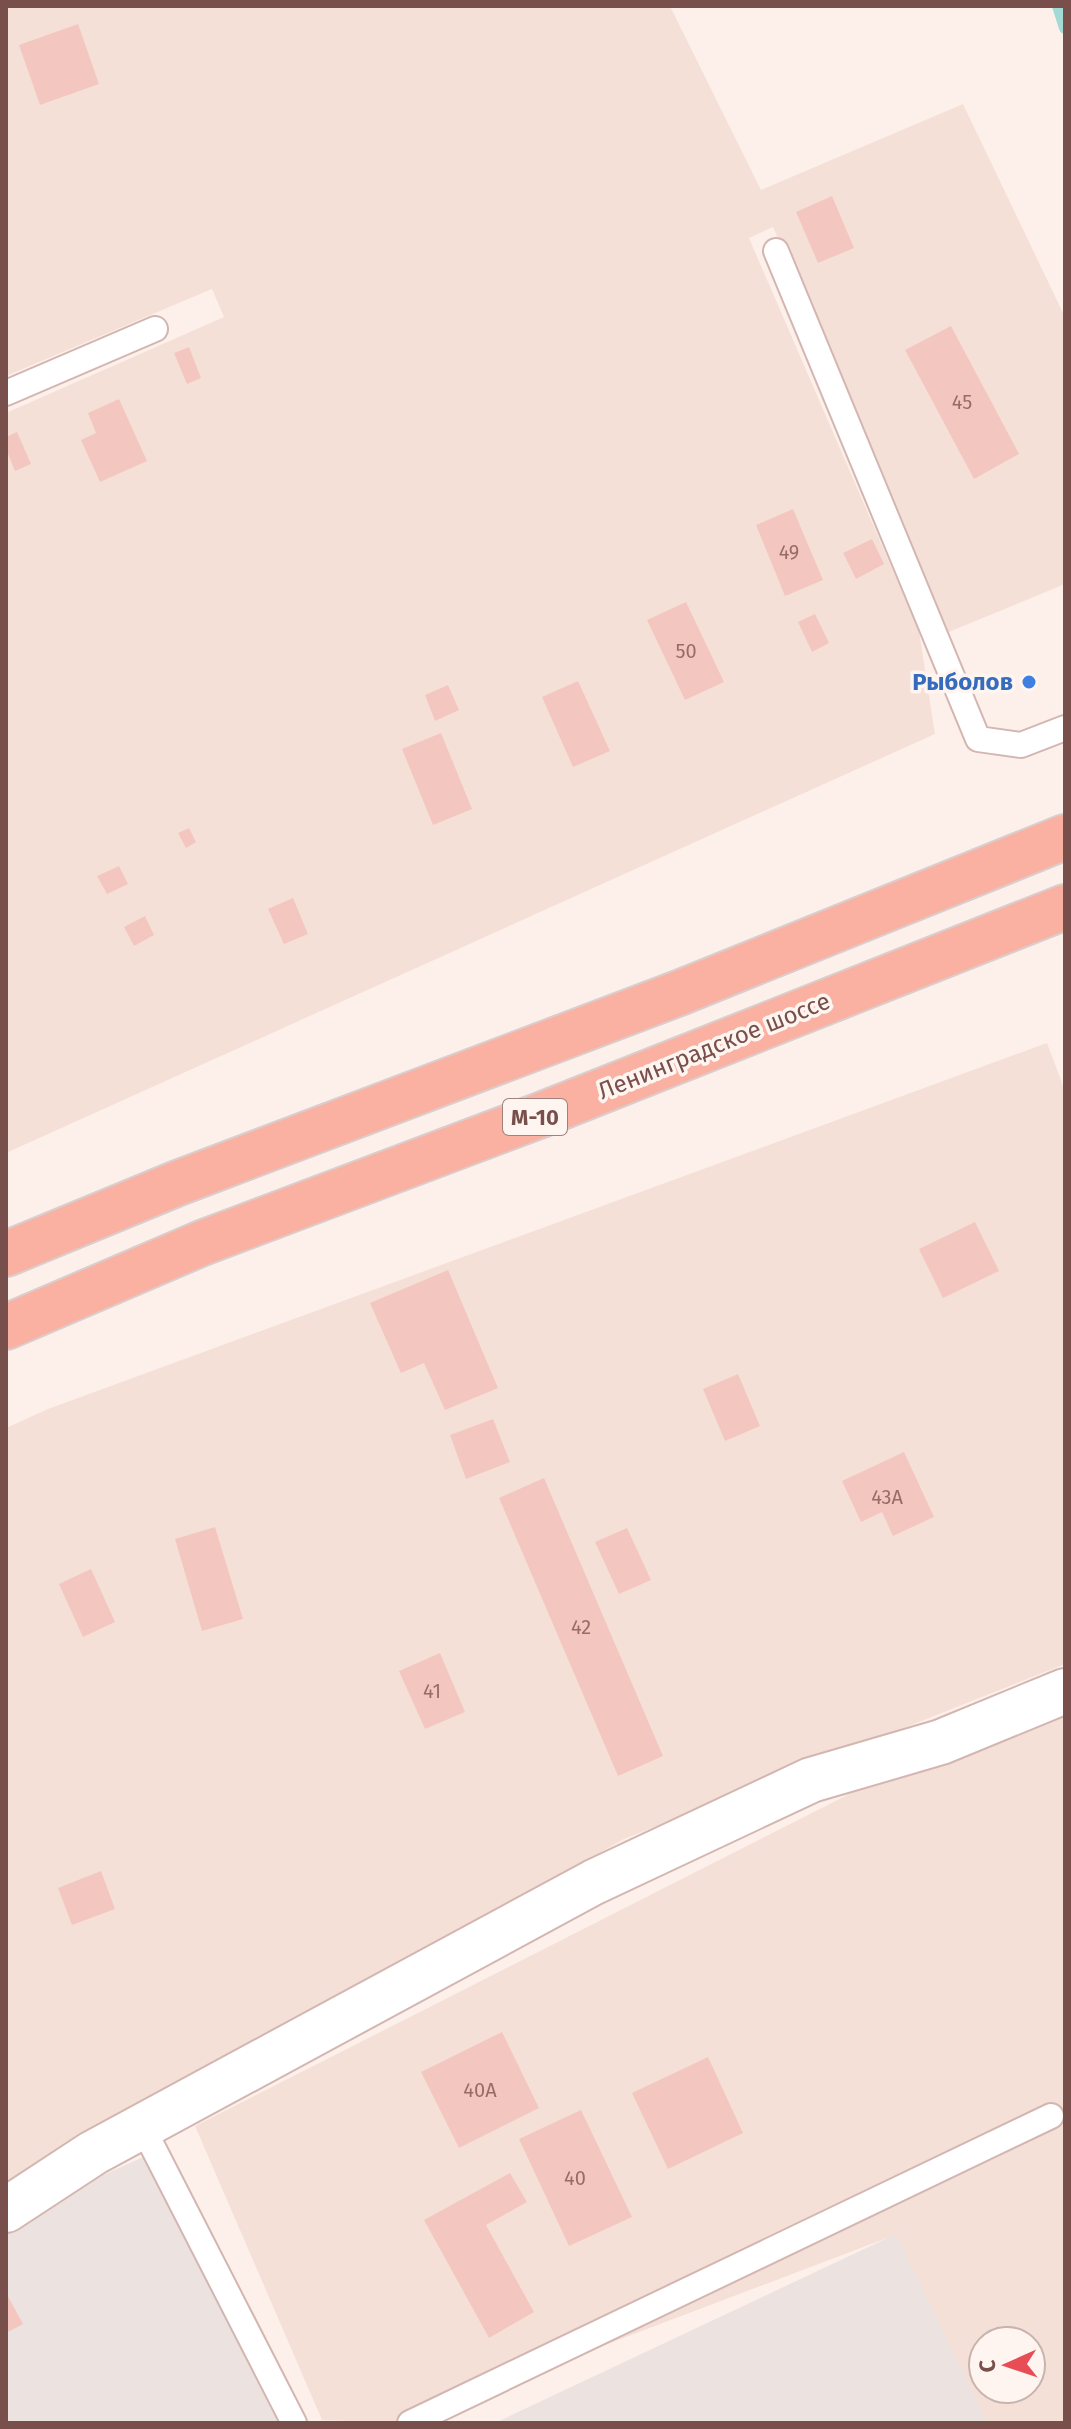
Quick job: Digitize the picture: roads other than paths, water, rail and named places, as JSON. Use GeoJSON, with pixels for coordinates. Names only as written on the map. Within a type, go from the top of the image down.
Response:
{"type":"FeatureCollection","features":[{"type":"Feature","properties":{"kind":"highway"},"geometry":{"type":"LineString","coordinates":[[6,1254],[178,1183],[679,993],[1065,837]]}},
{"type":"Feature","properties":{"kind":"highway","name":"Ленинградское шоссе"},"geometry":{"type":"LineString","coordinates":[[6,1327],[202,1243],[1063,916]]}},
{"type":"Feature","properties":{"kind":"street"},"geometry":{"type":"LineString","coordinates":[[6,2210],[93,2153],[594,1882],[811,1780],[941,1742],[1065,1691]]}},
{"type":"Feature","properties":{"kind":"lane"},"geometry":{"type":"LineString","coordinates":[[776,251],[978,739],[1021,745],[1065,728]]}},
{"type":"Feature","properties":{"kind":"lane"},"geometry":{"type":"LineString","coordinates":[[6,393],[155,329]]}},
{"type":"Feature","properties":{"kind":"lane"},"geometry":{"type":"LineString","coordinates":[[410,2423],[1051,2116]]}},
{"type":"Feature","properties":{"kind":"lane"},"geometry":{"type":"LineString","coordinates":[[142,2126],[294,2423]]}},
{"type":"Feature","properties":{"kind":"waterway"},"geometry":{"type":"LineString","coordinates":[[1058,6],[1065,28]]}},
{"type":"Feature","properties":{"kind":"place","name":"Рыболов"},"geometry":{"type":"Point","coordinates":[1029,682]}}]}
